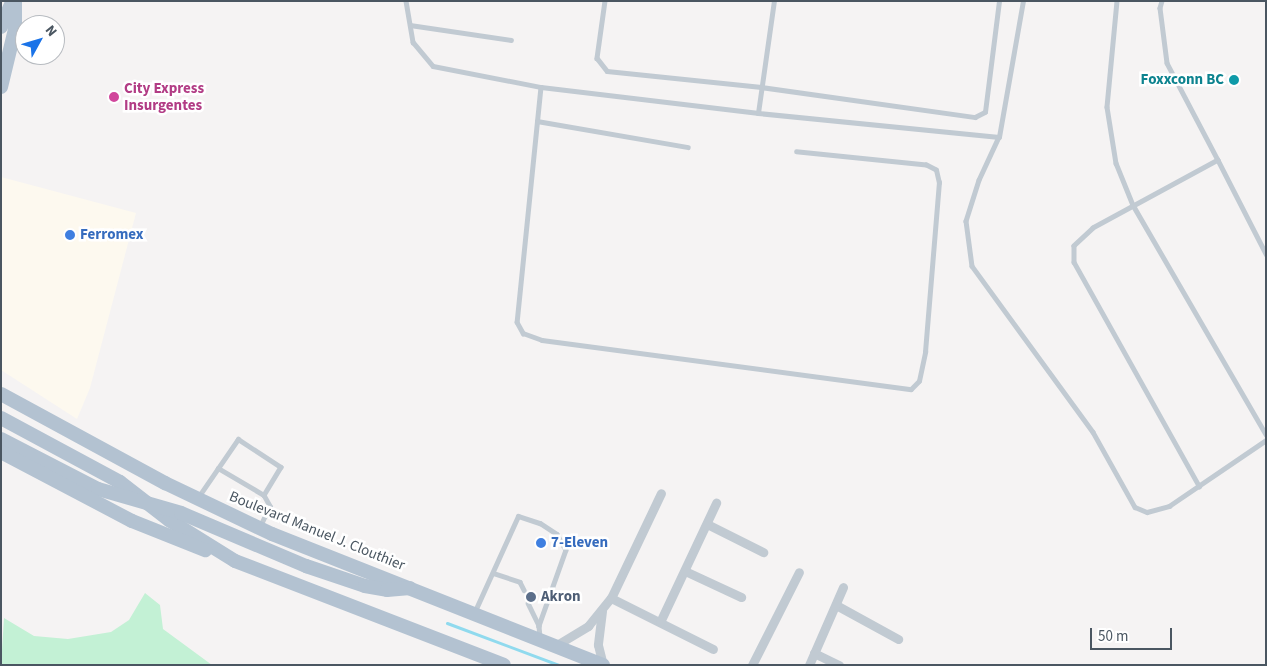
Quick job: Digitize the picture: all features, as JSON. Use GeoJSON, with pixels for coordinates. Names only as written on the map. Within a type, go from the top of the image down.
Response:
{"type":"FeatureCollection","features":[{"type":"Feature","properties":{"kind":"main road"},"geometry":{"type":"LineString","coordinates":[[1,27],[14,1]]}},
{"type":"Feature","properties":{"kind":"main road"},"geometry":{"type":"LineString","coordinates":[[1,87],[15,29],[14,1]]}},
{"type":"Feature","properties":{"kind":"main road","name":"Boulevard Manuel J. Clouthier"},"geometry":{"type":"LineString","coordinates":[[1,394],[58,428],[197,499],[260,528],[474,613],[540,633],[555,646],[603,665]]}},
{"type":"Feature","properties":{"kind":"main road"},"geometry":{"type":"LineString","coordinates":[[1,418],[120,482],[147,504],[234,561]]}},
{"type":"Feature","properties":{"kind":"main road"},"geometry":{"type":"LineString","coordinates":[[1,439],[98,489],[181,513],[227,535],[340,578],[387,590],[414,588]]}},
{"type":"Feature","properties":{"kind":"main road"},"geometry":{"type":"LineString","coordinates":[[1,452],[132,521],[504,665]]}},
{"type":"Feature","properties":{"kind":"street"},"geometry":{"type":"LineString","coordinates":[[555,646],[588,626],[611,598],[661,493]]}},
{"type":"Feature","properties":{"kind":"street"},"geometry":{"type":"LineString","coordinates":[[660,622],[716,503]]}},
{"type":"Feature","properties":{"kind":"street"},"geometry":{"type":"LineString","coordinates":[[707,524],[762,552]]}},
{"type":"Feature","properties":{"kind":"street"},"geometry":{"type":"LineString","coordinates":[[685,571],[741,597]]}},
{"type":"Feature","properties":{"kind":"street"},"geometry":{"type":"LineString","coordinates":[[752,665],[799,572]]}},
{"type":"Feature","properties":{"kind":"street"},"geometry":{"type":"LineString","coordinates":[[809,665],[843,587]]}},
{"type":"Feature","properties":{"kind":"street"},"geometry":{"type":"LineString","coordinates":[[611,598],[713,649]]}},
{"type":"Feature","properties":{"kind":"street"},"geometry":{"type":"LineString","coordinates":[[836,605],[898,639]]}},
{"type":"Feature","properties":{"kind":"street"},"geometry":{"type":"LineString","coordinates":[[603,608],[598,645],[603,665]]}},
{"type":"Feature","properties":{"kind":"street"},"geometry":{"type":"LineString","coordinates":[[814,653],[838,665]]}},
{"type":"Feature","properties":{"kind":"lane"},"geometry":{"type":"LineString","coordinates":[[406,1],[413,42],[433,66],[541,87],[758,113],[999,137]]}},
{"type":"Feature","properties":{"kind":"lane"},"geometry":{"type":"LineString","coordinates":[[605,1],[597,58],[607,71],[761,87],[981,117],[985,112],[999,1]]}},
{"type":"Feature","properties":{"kind":"lane"},"geometry":{"type":"LineString","coordinates":[[758,113],[774,1]]}},
{"type":"Feature","properties":{"kind":"lane"},"geometry":{"type":"LineString","coordinates":[[1022,1],[999,137],[979,180],[966,221],[972,266],[1093,432],[1135,506],[1147,512],[1169,506],[1266,440]]}},
{"type":"Feature","properties":{"kind":"lane"},"geometry":{"type":"LineString","coordinates":[[1117,1],[1108,107],[1116,163],[1134,205],[1266,434]]}},
{"type":"Feature","properties":{"kind":"lane"},"geometry":{"type":"LineString","coordinates":[[1162,1],[1160,8],[1167,63],[1266,254]]}},
{"type":"Feature","properties":{"kind":"lane"},"geometry":{"type":"LineString","coordinates":[[410,25],[511,40]]}},
{"type":"Feature","properties":{"kind":"lane"},"geometry":{"type":"LineString","coordinates":[[541,87],[517,322],[523,333],[542,340],[911,390],[919,381],[925,352],[940,183],[936,170],[926,165],[797,152]]}},
{"type":"Feature","properties":{"kind":"lane"},"geometry":{"type":"LineString","coordinates":[[537,121],[688,147]]}},
{"type":"Feature","properties":{"kind":"lane"},"geometry":{"type":"LineString","coordinates":[[1199,486],[1074,262],[1074,246],[1086,234],[1134,205],[1218,160]]}},
{"type":"Feature","properties":{"kind":"lane"},"geometry":{"type":"LineString","coordinates":[[197,499],[238,439],[281,467],[264,496]]}},
{"type":"Feature","properties":{"kind":"lane"},"geometry":{"type":"LineString","coordinates":[[218,468],[264,496],[270,506],[260,528]]}},
{"type":"Feature","properties":{"kind":"lane"},"geometry":{"type":"LineString","coordinates":[[474,613],[518,516],[540,523],[557,534],[566,550],[540,633]]}},
{"type":"Feature","properties":{"kind":"lane"},"geometry":{"type":"LineString","coordinates":[[493,573],[520,582],[524,590]]}},
{"type":"Feature","properties":{"kind":"lane"},"geometry":{"type":"LineString","coordinates":[[528,603],[540,633]]}},
{"type":"Feature","properties":{"kind":"shaded area"},"geometry":{"type":"Polygon","coordinates":[[[1,177],[136,213],[90,388],[77,419],[1,370],[1,177]]]}},
{"type":"Feature","properties":{"kind":"green space"},"geometry":{"type":"Polygon","coordinates":[[[145,593],[160,605],[163,629],[212,665],[1,665],[4,618],[34,636],[68,639],[111,632],[129,620],[145,593]]]}},
{"type":"Feature","properties":{"kind":"waterway"},"geometry":{"type":"LineString","coordinates":[[447,623],[559,665]]}},
{"type":"Feature","properties":{"kind":"place","name":"Foxxconn BC"},"geometry":{"type":"Point","coordinates":[1234,80]}},
{"type":"Feature","properties":{"kind":"place","name":"City Express Insurgentes"},"geometry":{"type":"Point","coordinates":[114,97]}},
{"type":"Feature","properties":{"kind":"place","name":"Ferromex"},"geometry":{"type":"Point","coordinates":[70,235]}},
{"type":"Feature","properties":{"kind":"place","name":"7-Eleven"},"geometry":{"type":"Point","coordinates":[541,543]}},
{"type":"Feature","properties":{"kind":"place","name":"Akron"},"geometry":{"type":"Point","coordinates":[531,597]}}]}
